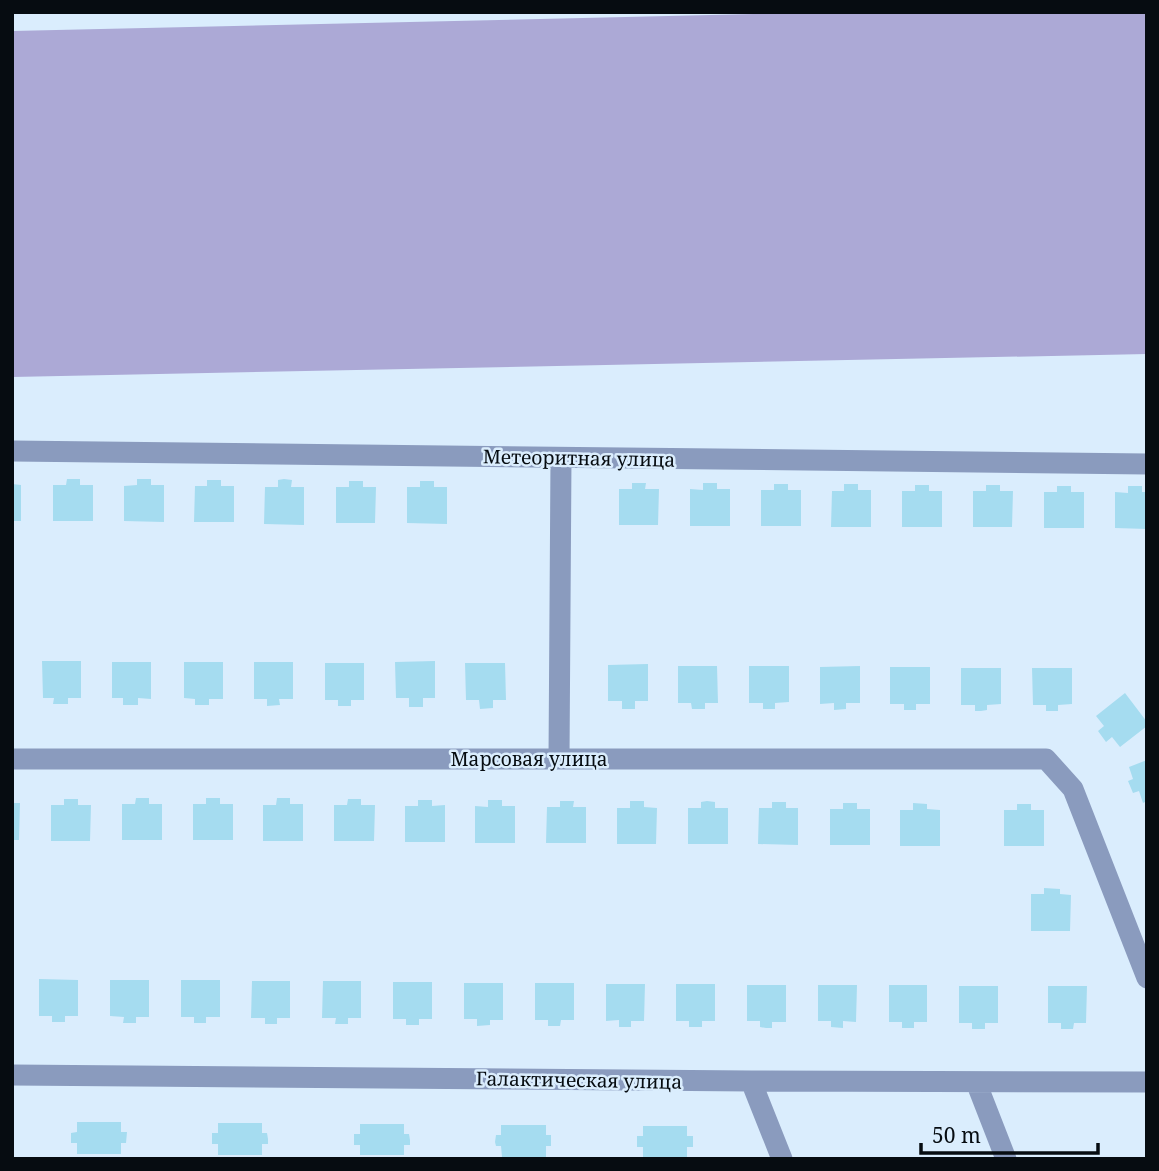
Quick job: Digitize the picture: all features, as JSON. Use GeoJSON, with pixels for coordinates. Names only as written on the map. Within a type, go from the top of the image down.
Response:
{"type":"FeatureCollection","features":[{"type":"Feature","properties":{"kind":"street","name":"Метеоритная улица"},"geometry":{"type":"LineString","coordinates":[[12,452],[1147,464]]}},
{"type":"Feature","properties":{"kind":"street"},"geometry":{"type":"LineString","coordinates":[[559,759],[561,458]]}},
{"type":"Feature","properties":{"kind":"street","name":"Марсовая улица"},"geometry":{"type":"LineString","coordinates":[[12,759],[1046,759],[1073,789],[1147,978]]}},
{"type":"Feature","properties":{"kind":"street","name":"Галактическая улица"},"geometry":{"type":"LineString","coordinates":[[12,1074],[1147,1082]]}},
{"type":"Feature","properties":{"kind":"street"},"geometry":{"type":"LineString","coordinates":[[751,1081],[782,1159]]}},
{"type":"Feature","properties":{"kind":"street"},"geometry":{"type":"LineString","coordinates":[[976,1082],[1006,1159]]}},
{"type":"Feature","properties":{"kind":"shaded area"},"geometry":{"type":"Polygon","coordinates":[[[846,12],[1147,12],[1147,354],[12,377],[12,31],[846,12]]]}},
{"type":"Feature","properties":{"kind":"building"},"geometry":{"type":"Polygon","coordinates":[[[67,479],[80,479],[80,485],[93,485],[93,521],[53,521],[53,485],[66,485],[67,479]]]}},
{"type":"Feature","properties":{"kind":"building"},"geometry":{"type":"Polygon","coordinates":[[[137,479],[151,479],[151,485],[164,485],[164,522],[124,521],[124,486],[137,485],[137,479]]]}},
{"type":"Feature","properties":{"kind":"building"},"geometry":{"type":"Polygon","coordinates":[[[207,480],[221,480],[221,486],[234,486],[234,522],[194,522],[195,486],[207,486],[207,480]]]}},
{"type":"Feature","properties":{"kind":"building"},"geometry":{"type":"Polygon","coordinates":[[[278,480],[292,480],[291,487],[304,487],[304,525],[264,524],[265,487],[278,487],[278,480]]]}},
{"type":"Feature","properties":{"kind":"building"},"geometry":{"type":"Polygon","coordinates":[[[349,481],[363,481],[363,487],[376,487],[375,523],[336,523],[336,487],[349,487],[349,481]]]}},
{"type":"Feature","properties":{"kind":"building"},"geometry":{"type":"Polygon","coordinates":[[[420,481],[434,481],[434,487],[447,487],[447,524],[407,523],[407,487],[420,487],[420,481]]]}},
{"type":"Feature","properties":{"kind":"building"},"geometry":{"type":"Polygon","coordinates":[[[632,483],[646,483],[645,489],[659,489],[658,525],[619,525],[619,489],[632,489],[632,483]]]}},
{"type":"Feature","properties":{"kind":"building"},"geometry":{"type":"Polygon","coordinates":[[[703,483],[717,483],[717,489],[730,489],[730,526],[690,526],[690,489],[703,490],[703,483]]]}},
{"type":"Feature","properties":{"kind":"building"},"geometry":{"type":"Polygon","coordinates":[[[12,484],[21,485],[21,521],[12,521],[12,484]]]}},
{"type":"Feature","properties":{"kind":"building"},"geometry":{"type":"Polygon","coordinates":[[[774,484],[788,484],[788,490],[801,490],[801,526],[761,526],[761,490],[774,490],[774,484]]]}},
{"type":"Feature","properties":{"kind":"building"},"geometry":{"type":"Polygon","coordinates":[[[844,484],[858,484],[858,490],[871,490],[871,527],[831,527],[832,491],[844,491],[844,484]]]}},
{"type":"Feature","properties":{"kind":"building"},"geometry":{"type":"Polygon","coordinates":[[[915,485],[929,485],[929,491],[942,491],[942,527],[902,527],[902,491],[915,491],[915,485]]]}},
{"type":"Feature","properties":{"kind":"building"},"geometry":{"type":"Polygon","coordinates":[[[986,485],[1000,485],[1000,491],[1013,491],[1012,527],[973,527],[973,491],[986,491],[986,485]]]}},
{"type":"Feature","properties":{"kind":"building"},"geometry":{"type":"Polygon","coordinates":[[[1057,486],[1071,486],[1071,492],[1084,492],[1084,528],[1044,528],[1044,492],[1057,492],[1057,486]]]}},
{"type":"Feature","properties":{"kind":"building"},"geometry":{"type":"Polygon","coordinates":[[[1128,486],[1142,486],[1142,492],[1147,492],[1147,529],[1115,528],[1115,492],[1128,493],[1128,486]]]}},
{"type":"Feature","properties":{"kind":"building"},"geometry":{"type":"Polygon","coordinates":[[[42,661],[81,661],[81,698],[68,698],[68,704],[53,704],[54,698],[43,698],[42,661]]]}},
{"type":"Feature","properties":{"kind":"building"},"geometry":{"type":"Polygon","coordinates":[[[435,661],[435,698],[423,698],[423,707],[409,707],[409,698],[396,698],[395,662],[435,661]]]}},
{"type":"Feature","properties":{"kind":"building"},"geometry":{"type":"Polygon","coordinates":[[[112,662],[151,662],[151,699],[138,698],[138,705],[123,705],[123,698],[112,698],[112,662]]]}},
{"type":"Feature","properties":{"kind":"building"},"geometry":{"type":"Polygon","coordinates":[[[184,662],[223,662],[223,699],[209,699],[209,705],[195,705],[195,699],[184,698],[184,662]]]}},
{"type":"Feature","properties":{"kind":"building"},"geometry":{"type":"Polygon","coordinates":[[[254,662],[293,662],[293,699],[279,699],[280,705],[267,706],[267,699],[254,699],[254,662]]]}},
{"type":"Feature","properties":{"kind":"building"},"geometry":{"type":"Polygon","coordinates":[[[325,663],[364,663],[364,700],[351,700],[351,706],[338,706],[338,700],[325,700],[325,663]]]}},
{"type":"Feature","properties":{"kind":"building"},"geometry":{"type":"Polygon","coordinates":[[[465,663],[505,663],[506,700],[493,700],[493,708],[480,709],[479,700],[466,700],[465,663]]]}},
{"type":"Feature","properties":{"kind":"building"},"geometry":{"type":"Polygon","coordinates":[[[648,664],[648,701],[635,701],[635,709],[622,709],[622,701],[608,701],[608,665],[648,664]]]}},
{"type":"Feature","properties":{"kind":"building"},"geometry":{"type":"Polygon","coordinates":[[[678,666],[717,666],[718,703],[705,703],[705,709],[692,709],[691,703],[678,703],[678,666]]]}},
{"type":"Feature","properties":{"kind":"building"},"geometry":{"type":"Polygon","coordinates":[[[749,666],[789,666],[789,702],[775,703],[775,709],[763,709],[763,703],[749,703],[749,666]]]}},
{"type":"Feature","properties":{"kind":"building"},"geometry":{"type":"Polygon","coordinates":[[[860,666],[860,703],[846,703],[846,709],[834,710],[834,703],[820,704],[820,667],[860,666]]]}},
{"type":"Feature","properties":{"kind":"building"},"geometry":{"type":"Polygon","coordinates":[[[890,667],[930,667],[930,704],[916,704],[916,710],[904,710],[904,704],[890,704],[890,667]]]}},
{"type":"Feature","properties":{"kind":"building"},"geometry":{"type":"Polygon","coordinates":[[[961,668],[1001,668],[1001,704],[987,705],[987,710],[981,711],[975,711],[975,705],[961,705],[961,668]]]}},
{"type":"Feature","properties":{"kind":"building"},"geometry":{"type":"Polygon","coordinates":[[[1032,668],[1072,668],[1072,704],[1058,705],[1058,711],[1046,711],[1046,705],[1033,705],[1032,668]]]}},
{"type":"Feature","properties":{"kind":"building"},"geometry":{"type":"Polygon","coordinates":[[[1125,693],[1147,722],[1147,726],[1120,747],[1112,737],[1106,742],[1098,731],[1104,726],[1096,716],[1125,693]]]}},
{"type":"Feature","properties":{"kind":"building"},"geometry":{"type":"Polygon","coordinates":[[[1147,760],[1147,801],[1143,803],[1139,791],[1133,793],[1128,781],[1133,779],[1129,767],[1147,760]]]}},
{"type":"Feature","properties":{"kind":"building"},"geometry":{"type":"Polygon","coordinates":[[[136,798],[149,798],[149,804],[162,804],[162,840],[122,840],[122,804],[135,804],[136,798]]]}},
{"type":"Feature","properties":{"kind":"building"},"geometry":{"type":"Polygon","coordinates":[[[206,798],[220,798],[220,804],[233,804],[233,840],[193,840],[193,804],[206,804],[206,798]]]}},
{"type":"Feature","properties":{"kind":"building"},"geometry":{"type":"Polygon","coordinates":[[[277,798],[290,798],[290,804],[303,804],[303,841],[263,841],[263,805],[276,805],[277,798]]]}},
{"type":"Feature","properties":{"kind":"building"},"geometry":{"type":"Polygon","coordinates":[[[64,799],[78,799],[78,805],[91,805],[90,841],[51,841],[51,805],[64,805],[64,799]]]}},
{"type":"Feature","properties":{"kind":"building"},"geometry":{"type":"Polygon","coordinates":[[[348,799],[361,799],[361,805],[375,805],[374,841],[334,841],[334,805],[347,805],[348,799]]]}},
{"type":"Feature","properties":{"kind":"building"},"geometry":{"type":"Polygon","coordinates":[[[418,800],[432,800],[432,806],[445,805],[445,842],[405,842],[405,806],[418,806],[418,800]]]}},
{"type":"Feature","properties":{"kind":"building"},"geometry":{"type":"Polygon","coordinates":[[[488,800],[502,800],[502,806],[515,806],[515,843],[475,843],[475,806],[488,807],[488,800]]]}},
{"type":"Feature","properties":{"kind":"building"},"geometry":{"type":"Polygon","coordinates":[[[560,801],[574,801],[573,807],[586,807],[586,843],[546,843],[547,807],[560,807],[560,801]]]}},
{"type":"Feature","properties":{"kind":"building"},"geometry":{"type":"Polygon","coordinates":[[[630,801],[644,801],[644,807],[657,808],[656,844],[617,844],[617,808],[630,808],[630,801]]]}},
{"type":"Feature","properties":{"kind":"building"},"geometry":{"type":"Polygon","coordinates":[[[701,802],[715,802],[715,808],[728,808],[728,844],[688,844],[688,808],[701,808],[701,802]]]}},
{"type":"Feature","properties":{"kind":"building"},"geometry":{"type":"Polygon","coordinates":[[[772,802],[786,802],[786,808],[798,808],[798,845],[758,844],[759,808],[772,808],[772,802]]]}},
{"type":"Feature","properties":{"kind":"building"},"geometry":{"type":"Polygon","coordinates":[[[12,803],[20,803],[19,840],[12,840],[12,803]]]}},
{"type":"Feature","properties":{"kind":"building"},"geometry":{"type":"Polygon","coordinates":[[[843,803],[857,803],[857,809],[870,809],[870,845],[830,845],[830,809],[843,809],[843,803]]]}},
{"type":"Feature","properties":{"kind":"building"},"geometry":{"type":"Polygon","coordinates":[[[913,803],[927,804],[927,809],[940,810],[940,846],[900,846],[900,810],[913,810],[913,803]]]}},
{"type":"Feature","properties":{"kind":"building"},"geometry":{"type":"Polygon","coordinates":[[[1017,804],[1031,804],[1031,810],[1044,810],[1044,846],[1004,846],[1004,810],[1017,810],[1017,804]]]}},
{"type":"Feature","properties":{"kind":"building"},"geometry":{"type":"Polygon","coordinates":[[[1044,888],[1060,889],[1060,894],[1071,895],[1070,931],[1031,931],[1031,894],[1044,894],[1044,888]]]}},
{"type":"Feature","properties":{"kind":"building"},"geometry":{"type":"Polygon","coordinates":[[[39,979],[78,980],[78,1016],[65,1016],[65,1022],[52,1022],[52,1016],[39,1016],[39,979]]]}},
{"type":"Feature","properties":{"kind":"building"},"geometry":{"type":"Polygon","coordinates":[[[110,980],[149,980],[149,1017],[136,1017],[136,1023],[123,1023],[124,1017],[110,1016],[110,980]]]}},
{"type":"Feature","properties":{"kind":"building"},"geometry":{"type":"Polygon","coordinates":[[[181,980],[220,980],[220,1017],[206,1017],[206,1023],[194,1023],[194,1017],[181,1017],[181,980]]]}},
{"type":"Feature","properties":{"kind":"building"},"geometry":{"type":"Polygon","coordinates":[[[252,981],[290,981],[290,1018],[277,1018],[277,1024],[265,1024],[265,1018],[251,1018],[252,981]]]}},
{"type":"Feature","properties":{"kind":"building"},"geometry":{"type":"Polygon","coordinates":[[[323,981],[361,981],[361,1018],[348,1018],[348,1024],[335,1024],[336,1018],[322,1018],[323,981]]]}},
{"type":"Feature","properties":{"kind":"building"},"geometry":{"type":"Polygon","coordinates":[[[393,982],[432,982],[432,1019],[419,1019],[419,1025],[406,1025],[406,1019],[393,1019],[393,982]]]}},
{"type":"Feature","properties":{"kind":"building"},"geometry":{"type":"Polygon","coordinates":[[[464,983],[503,983],[503,1020],[490,1020],[490,1025],[477,1026],[477,1019],[464,1019],[464,983]]]}},
{"type":"Feature","properties":{"kind":"building"},"geometry":{"type":"Polygon","coordinates":[[[535,983],[574,983],[574,1020],[561,1020],[560,1026],[548,1026],[548,1020],[535,1020],[535,983]]]}},
{"type":"Feature","properties":{"kind":"building"},"geometry":{"type":"Polygon","coordinates":[[[606,984],[645,984],[644,1021],[631,1021],[631,1027],[619,1027],[619,1020],[606,1021],[606,984]]]}},
{"type":"Feature","properties":{"kind":"building"},"geometry":{"type":"Polygon","coordinates":[[[676,984],[715,984],[715,1021],[702,1021],[702,1027],[689,1027],[689,1021],[676,1021],[676,984]]]}},
{"type":"Feature","properties":{"kind":"building"},"geometry":{"type":"Polygon","coordinates":[[[747,985],[786,985],[786,1022],[772,1022],[772,1028],[766,1028],[760,1027],[760,1021],[747,1021],[747,985]]]}},
{"type":"Feature","properties":{"kind":"building"},"geometry":{"type":"Polygon","coordinates":[[[818,985],[857,985],[856,1022],[843,1021],[843,1028],[831,1027],[831,1021],[818,1021],[818,985]]]}},
{"type":"Feature","properties":{"kind":"building"},"geometry":{"type":"Polygon","coordinates":[[[889,985],[927,985],[927,1022],[914,1022],[914,1028],[902,1028],[902,1022],[889,1022],[889,985]]]}},
{"type":"Feature","properties":{"kind":"building"},"geometry":{"type":"Polygon","coordinates":[[[959,986],[998,986],[998,1023],[985,1023],[985,1029],[972,1029],[972,1023],[959,1023],[959,986]]]}},
{"type":"Feature","properties":{"kind":"building"},"geometry":{"type":"Polygon","coordinates":[[[1048,986],[1087,986],[1086,1023],[1074,1023],[1073,1029],[1061,1029],[1061,1023],[1048,1023],[1048,986]]]}},
{"type":"Feature","properties":{"kind":"building"},"geometry":{"type":"Polygon","coordinates":[[[77,1122],[121,1122],[121,1132],[127,1132],[126,1143],[121,1143],[121,1154],[77,1154],[77,1143],[71,1143],[71,1133],[77,1132],[77,1122]]]}},
{"type":"Feature","properties":{"kind":"building"},"geometry":{"type":"Polygon","coordinates":[[[218,1123],[262,1123],[262,1133],[267,1133],[268,1144],[262,1144],[262,1155],[218,1155],[218,1144],[212,1144],[212,1133],[218,1133],[218,1123]]]}},
{"type":"Feature","properties":{"kind":"building"},"geometry":{"type":"Polygon","coordinates":[[[360,1124],[404,1124],[404,1134],[409,1134],[410,1145],[404,1145],[404,1155],[360,1155],[360,1145],[354,1145],[354,1134],[360,1134],[360,1124]]]}},
{"type":"Feature","properties":{"kind":"building"},"geometry":{"type":"Polygon","coordinates":[[[501,1125],[546,1125],[546,1135],[551,1135],[551,1146],[546,1146],[546,1157],[502,1157],[501,1146],[496,1146],[495,1142],[496,1135],[501,1135],[501,1125]]]}},
{"type":"Feature","properties":{"kind":"building"},"geometry":{"type":"Polygon","coordinates":[[[643,1126],[687,1126],[687,1136],[693,1136],[693,1147],[687,1147],[687,1158],[643,1157],[643,1147],[637,1147],[637,1136],[643,1136],[643,1126]]]}}]}
